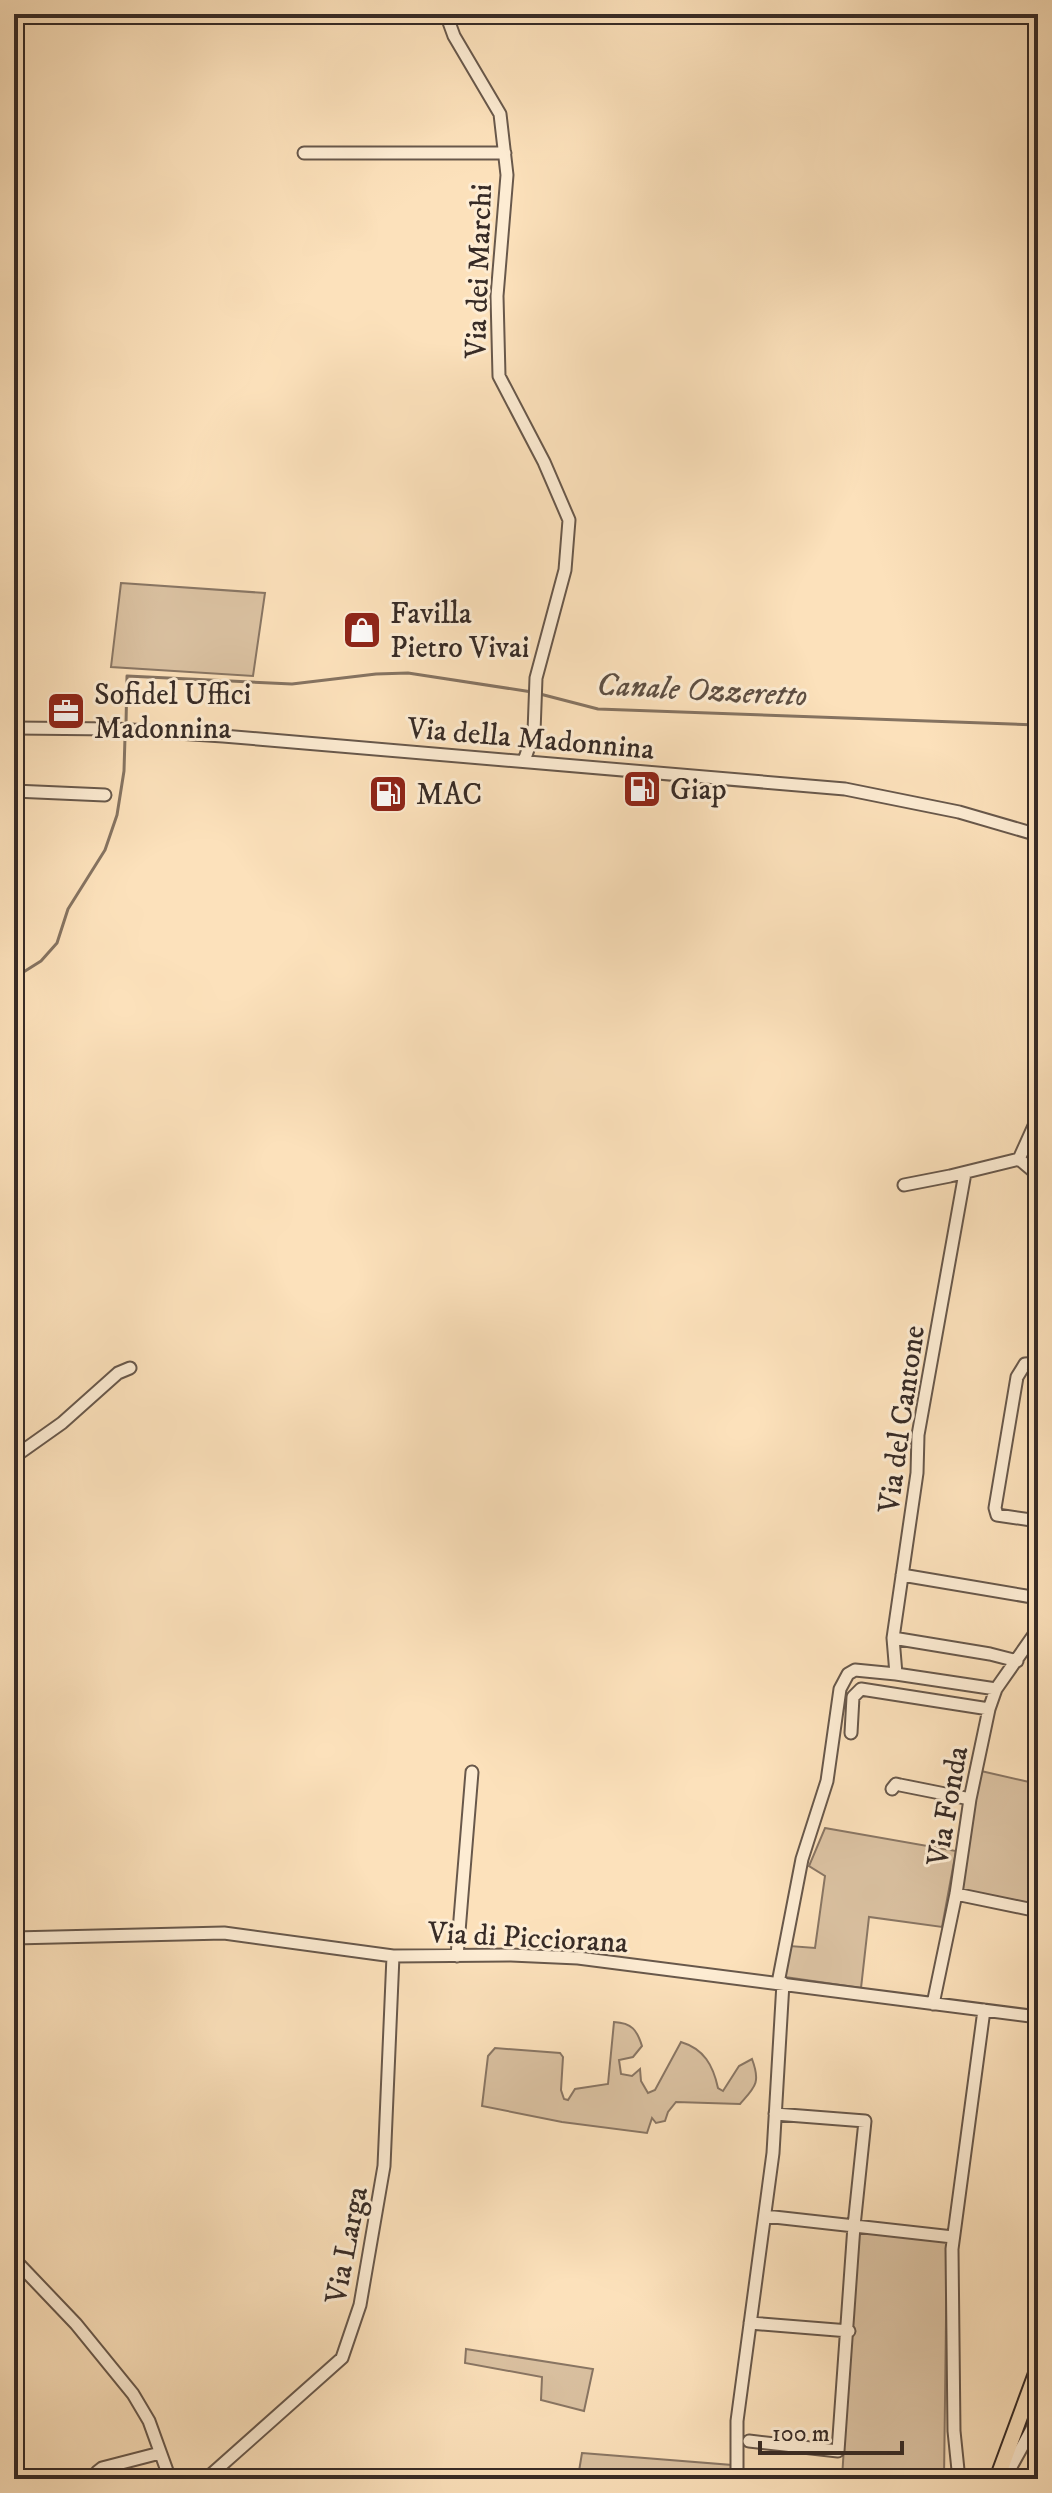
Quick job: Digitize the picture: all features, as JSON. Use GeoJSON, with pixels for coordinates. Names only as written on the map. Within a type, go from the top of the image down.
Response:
{"type":"FeatureCollection","features":[{"type":"Feature","properties":{"kind":"main road"},"geometry":{"type":"LineString","coordinates":[[997,2479],[1033,2409],[1038,2368]]}},
{"type":"Feature","properties":{"kind":"street","name":"Via dei Marchi"},"geometry":{"type":"LineString","coordinates":[[446,14],[463,52],[485,84],[500,114],[507,175],[497,296],[499,376],[544,462],[569,520],[565,570],[535,692],[534,732],[524,761]]}},
{"type":"Feature","properties":{"kind":"street"},"geometry":{"type":"LineString","coordinates":[[304,153],[505,153]]}},
{"type":"Feature","properties":{"kind":"street","name":"Via della Madonnina"},"geometry":{"type":"LineString","coordinates":[[14,728],[116,729],[845,789],[959,812],[1038,835]]}},
{"type":"Feature","properties":{"kind":"street"},"geometry":{"type":"LineString","coordinates":[[14,791],[105,795]]}},
{"type":"Feature","properties":{"kind":"street"},"geometry":{"type":"LineString","coordinates":[[1019,1159],[1038,1117]]}},
{"type":"Feature","properties":{"kind":"street"},"geometry":{"type":"LineString","coordinates":[[904,1185],[1019,1159]]}},
{"type":"Feature","properties":{"kind":"street"},"geometry":{"type":"LineString","coordinates":[[1019,1159],[1038,1175]]}},
{"type":"Feature","properties":{"kind":"street","name":"Via del Cantone"},"geometry":{"type":"LineString","coordinates":[[896,1674],[893,1638],[917,1473],[918,1435],[965,1173]]}},
{"type":"Feature","properties":{"kind":"street"},"geometry":{"type":"LineString","coordinates":[[1038,1363],[1025,1364],[1017,1377],[995,1508],[997,1515],[1038,1521]]}},
{"type":"Feature","properties":{"kind":"street"},"geometry":{"type":"LineString","coordinates":[[14,1457],[62,1423],[118,1373],[130,1368]]}},
{"type":"Feature","properties":{"kind":"street"},"geometry":{"type":"LineString","coordinates":[[902,1575],[1038,1598]]}},
{"type":"Feature","properties":{"kind":"street","name":"Via Fonda"},"geometry":{"type":"LineString","coordinates":[[933,2004],[989,1709],[996,1689],[1038,1629]]}},
{"type":"Feature","properties":{"kind":"street"},"geometry":{"type":"LineString","coordinates":[[893,1638],[1017,1661]]}},
{"type":"Feature","properties":{"kind":"street"},"geometry":{"type":"LineString","coordinates":[[737,2479],[736,2438],[775,2114],[780,1983],[802,1859],[827,1781],[840,1689],[848,1674],[855,1670],[996,1689]]}},
{"type":"Feature","properties":{"kind":"street"},"geometry":{"type":"LineString","coordinates":[[851,1733],[853,1697],[861,1689],[989,1709]]}},
{"type":"Feature","properties":{"kind":"street"},"geometry":{"type":"LineString","coordinates":[[457,1956],[472,1772]]}},
{"type":"Feature","properties":{"kind":"street"},"geometry":{"type":"LineString","coordinates":[[892,1789],[896,1784],[970,1799]]}},
{"type":"Feature","properties":{"kind":"street"},"geometry":{"type":"LineString","coordinates":[[956,1894],[1038,1911]]}},
{"type":"Feature","properties":{"kind":"street","name":"Via di Picciorana"},"geometry":{"type":"LineString","coordinates":[[14,1938],[224,1933],[393,1956],[578,1958],[1038,2017]]}},
{"type":"Feature","properties":{"kind":"street","name":"Via Larga"},"geometry":{"type":"LineString","coordinates":[[206,2479],[342,2358],[349,2343],[360,2305],[384,2166],[393,1956]]}},
{"type":"Feature","properties":{"kind":"street"},"geometry":{"type":"LineString","coordinates":[[963,2479],[958,2470],[954,2431],[953,2237],[984,2010]]}},
{"type":"Feature","properties":{"kind":"street"},"geometry":{"type":"LineString","coordinates":[[749,2441],[838,2451],[849,2331],[854,2226],[865,2121],[775,2114]]}},
{"type":"Feature","properties":{"kind":"street"},"geometry":{"type":"LineString","coordinates":[[765,2216],[953,2237]]}},
{"type":"Feature","properties":{"kind":"street"},"geometry":{"type":"LineString","coordinates":[[17,2265],[76,2324],[133,2394],[149,2421],[170,2479]]}},
{"type":"Feature","properties":{"kind":"street"},"geometry":{"type":"LineString","coordinates":[[750,2323],[849,2331]]}},
{"type":"Feature","properties":{"kind":"street"},"geometry":{"type":"LineString","coordinates":[[96,2479],[97,2472],[102,2468],[160,2453]]}},
{"type":"Feature","properties":{"kind":"shaded area"},"geometry":{"type":"Polygon","coordinates":[[[121,583],[265,593],[253,676],[111,667],[121,583]]]}},
{"type":"Feature","properties":{"kind":"shaded area"},"geometry":{"type":"Polygon","coordinates":[[[981,1771],[1038,1784],[1038,1905],[959,1889],[981,1771]]]}},
{"type":"Feature","properties":{"kind":"shaded area"},"geometry":{"type":"Polygon","coordinates":[[[825,1828],[956,1851],[942,1927],[869,1917],[861,1988],[785,1977],[790,1946],[815,1948],[825,1876],[809,1866],[825,1828]]]}},
{"type":"Feature","properties":{"kind":"shaded area"},"geometry":{"type":"Polygon","coordinates":[[[614,2022],[633,2028],[642,2046],[633,2057],[619,2060],[621,2074],[632,2076],[640,2069],[641,2081],[648,2093],[655,2090],[681,2042],[696,2049],[706,2059],[718,2088],[723,2091],[739,2066],[752,2059],[755,2084],[740,2104],[676,2102],[665,2121],[656,2123],[652,2118],[647,2133],[562,2122],[482,2106],[488,2056],[495,2048],[560,2053],[563,2057],[561,2090],[564,2099],[568,2100],[575,2089],[608,2084],[614,2022]]]}},
{"type":"Feature","properties":{"kind":"shaded area"},"geometry":{"type":"Polygon","coordinates":[[[857,2232],[947,2240],[944,2479],[842,2479],[857,2232]]]}},
{"type":"Feature","properties":{"kind":"shaded area"},"geometry":{"type":"Polygon","coordinates":[[[466,2349],[593,2369],[584,2411],[541,2400],[542,2377],[465,2363],[466,2349]]]}},
{"type":"Feature","properties":{"kind":"shaded area"},"geometry":{"type":"Polygon","coordinates":[[[582,2453],[732,2465],[732,2479],[587,2479],[578,2477],[582,2453]]]}},
{"type":"Feature","properties":{"kind":"waterway","name":"Canale Ozzeretto"},"geometry":{"type":"LineString","coordinates":[[126,724],[127,676],[292,684],[408,673],[532,692]]}},
{"type":"Feature","properties":{"kind":"waterway","name":"Canale Ozzeretto"},"geometry":{"type":"LineString","coordinates":[[540,694],[598,709],[1038,725]]}},
{"type":"Feature","properties":{"kind":"waterway","name":"Canale Ozzeretto"},"geometry":{"type":"LineString","coordinates":[[14,978],[41,961],[57,943],[68,909],[105,850],[117,815],[124,771],[125,737]]}},
{"type":"Feature","properties":{"kind":"place","name":"Favilla Pietro Vivai"},"geometry":{"type":"Point","coordinates":[362,630]}},
{"type":"Feature","properties":{"kind":"place","name":"Sofidel Uffici Madonnina"},"geometry":{"type":"Point","coordinates":[66,711]}},
{"type":"Feature","properties":{"kind":"place","name":"Giap"},"geometry":{"type":"Point","coordinates":[642,789]}},
{"type":"Feature","properties":{"kind":"place","name":"MAC"},"geometry":{"type":"Point","coordinates":[388,794]}}]}
